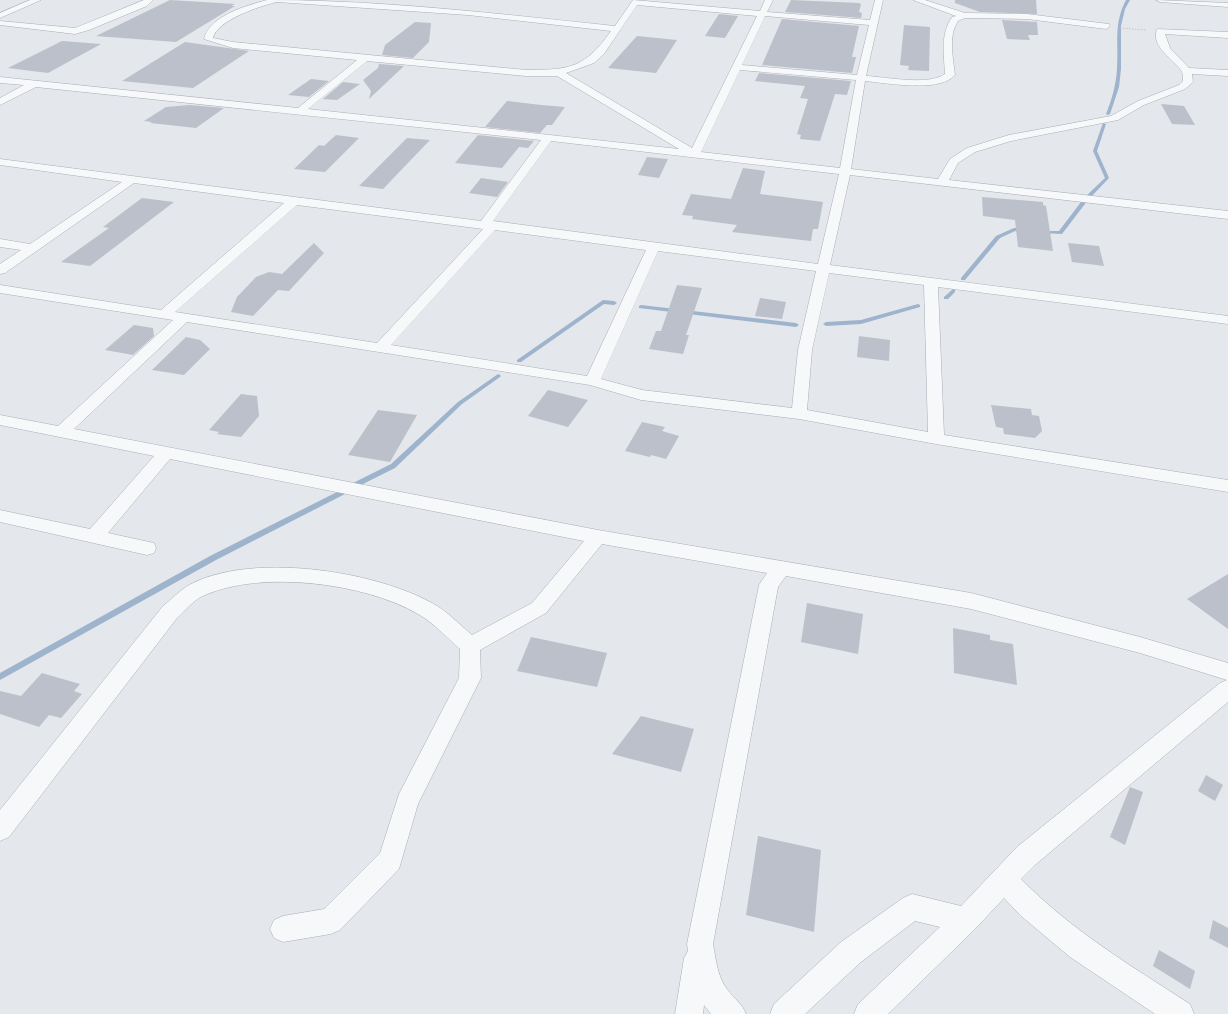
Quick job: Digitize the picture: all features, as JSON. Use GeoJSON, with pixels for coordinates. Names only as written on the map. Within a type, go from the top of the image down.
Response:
{"type":"FeatureCollection","features":[{"type":"Feature","properties":{"kind":"street"},"geometry":{"type":"LineString","coordinates":[[0,16],[37,0]]}},
{"type":"Feature","properties":{"kind":"street"},"geometry":{"type":"LineString","coordinates":[[0,23],[75,31],[86,28],[144,4],[149,0]]}},
{"type":"Feature","properties":{"kind":"street"},"geometry":{"type":"LineString","coordinates":[[616,29],[358,3],[277,0],[265,2],[215,27],[210,31],[208,39],[233,45],[532,73],[559,73],[583,65],[597,57],[637,2],[875,23]]}},
{"type":"Feature","properties":{"kind":"street"},"geometry":{"type":"LineString","coordinates":[[694,154],[764,14],[769,0]]}},
{"type":"Feature","properties":{"kind":"street"},"geometry":{"type":"LineString","coordinates":[[800,414],[805,350],[845,172],[861,79],[875,23],[879,0]]}},
{"type":"Feature","properties":{"kind":"street"},"geometry":{"type":"LineString","coordinates":[[917,0],[962,15],[1004,15],[1106,26]]}},
{"type":"Feature","properties":{"kind":"street"},"geometry":{"type":"LineString","coordinates":[[1160,0],[1228,5]]}},
{"type":"Feature","properties":{"kind":"street"},"geometry":{"type":"LineString","coordinates":[[737,67],[861,79],[929,82],[943,80],[948,78],[949,33],[953,22],[962,15]]}},
{"type":"Feature","properties":{"kind":"street"},"geometry":{"type":"LineString","coordinates":[[1228,35],[1160,31],[1161,39],[1167,53],[1187,71],[1228,73]]}},
{"type":"Feature","properties":{"kind":"street"},"geometry":{"type":"LineString","coordinates":[[300,111],[366,57]]}},
{"type":"Feature","properties":{"kind":"street"},"geometry":{"type":"LineString","coordinates":[[941,182],[954,161],[971,150],[1008,138],[1114,118],[1141,103],[1182,87],[1188,82],[1187,71]]}},
{"type":"Feature","properties":{"kind":"street"},"geometry":{"type":"LineString","coordinates":[[559,73],[694,154]]}},
{"type":"Feature","properties":{"kind":"street"},"geometry":{"type":"LineString","coordinates":[[0,80],[694,154],[1228,215]]}},
{"type":"Feature","properties":{"kind":"street"},"geometry":{"type":"LineString","coordinates":[[0,102],[36,84]]}},
{"type":"Feature","properties":{"kind":"street"},"geometry":{"type":"LineString","coordinates":[[380,348],[489,225],[548,138]]}},
{"type":"Feature","properties":{"kind":"street"},"geometry":{"type":"LineString","coordinates":[[0,162],[1228,320]]}},
{"type":"Feature","properties":{"kind":"street"},"geometry":{"type":"LineString","coordinates":[[0,270],[133,179]]}},
{"type":"Feature","properties":{"kind":"street"},"geometry":{"type":"LineString","coordinates":[[164,314],[294,201]]}},
{"type":"Feature","properties":{"kind":"street"},"geometry":{"type":"LineString","coordinates":[[0,243],[33,248]]}},
{"type":"Feature","properties":{"kind":"street"},"geometry":{"type":"LineString","coordinates":[[592,381],[654,246]]}},
{"type":"Feature","properties":{"kind":"street"},"geometry":{"type":"LineString","coordinates":[[931,281],[936,439]]}},
{"type":"Feature","properties":{"kind":"street"},"geometry":{"type":"LineString","coordinates":[[0,289],[592,381],[641,394],[764,411],[800,414],[936,439],[1228,486]]}},
{"type":"Feature","properties":{"kind":"street"},"geometry":{"type":"LineString","coordinates":[[60,432],[185,318]]}},
{"type":"Feature","properties":{"kind":"street"},"geometry":{"type":"LineString","coordinates":[[0,420],[598,537],[971,601],[1140,644],[1228,672]]}},
{"type":"Feature","properties":{"kind":"street"},"geometry":{"type":"LineString","coordinates":[[94,537],[166,453]]}},
{"type":"Feature","properties":{"kind":"street"},"geometry":{"type":"LineString","coordinates":[[0,516],[147,548]]}},
{"type":"Feature","properties":{"kind":"street"},"geometry":{"type":"LineString","coordinates":[[470,646],[539,608],[598,537]]}},
{"type":"Feature","properties":{"kind":"street"},"geometry":{"type":"LineString","coordinates":[[689,1014],[700,944],[769,585],[781,569]]}},
{"type":"Feature","properties":{"kind":"street"},"geometry":{"type":"LineString","coordinates":[[0,829],[170,612],[197,589],[231,579],[268,573],[314,575],[351,583],[398,596],[431,612],[470,646],[470,678],[407,802],[390,860],[331,921],[283,929]]}},
{"type":"Feature","properties":{"kind":"street"},"geometry":{"type":"LineString","coordinates":[[868,1014],[966,920],[1026,856],[1228,689]]}},
{"type":"Feature","properties":{"kind":"street"},"geometry":{"type":"LineString","coordinates":[[1004,880],[1030,907],[1079,948],[1180,1014]]}},
{"type":"Feature","properties":{"kind":"street"},"geometry":{"type":"LineString","coordinates":[[784,1014],[851,952],[912,907],[966,920]]}},
{"type":"Feature","properties":{"kind":"street"},"geometry":{"type":"LineString","coordinates":[[700,944],[705,976],[721,1007],[732,1014]]}},
{"type":"Feature","properties":{"kind":"path"},"geometry":{"type":"LineString","coordinates":[[1106,26],[1160,31]]}},
{"type":"Feature","properties":{"kind":"building"},"geometry":{"type":"Polygon","coordinates":[[[170,0],[235,4],[231,6],[235,6],[176,42],[96,36],[170,0]]]}},
{"type":"Feature","properties":{"kind":"building"},"geometry":{"type":"Polygon","coordinates":[[[791,0],[859,3],[861,4],[859,12],[862,13],[861,18],[785,12],[791,0]]]}},
{"type":"Feature","properties":{"kind":"building"},"geometry":{"type":"Polygon","coordinates":[[[955,0],[1036,0],[1037,14],[980,12],[955,3],[955,0]]]}},
{"type":"Feature","properties":{"kind":"building"},"geometry":{"type":"Polygon","coordinates":[[[719,14],[738,16],[725,38],[705,36],[719,14]]]}},
{"type":"Feature","properties":{"kind":"building"},"geometry":{"type":"Polygon","coordinates":[[[782,19],[859,26],[852,57],[856,57],[852,73],[762,65],[782,19]]]}},
{"type":"Feature","properties":{"kind":"building"},"geometry":{"type":"Polygon","coordinates":[[[1002,20],[1037,22],[1038,35],[1028,35],[1030,40],[1007,39],[1002,20]]]}},
{"type":"Feature","properties":{"kind":"building"},"geometry":{"type":"Polygon","coordinates":[[[415,22],[431,23],[429,42],[413,58],[382,55],[385,45],[415,22]]]}},
{"type":"Feature","properties":{"kind":"building"},"geometry":{"type":"Polygon","coordinates":[[[904,25],[930,27],[929,71],[908,70],[909,66],[900,65],[904,25]]]}},
{"type":"Feature","properties":{"kind":"building"},"geometry":{"type":"Polygon","coordinates":[[[637,36],[677,40],[656,73],[608,68],[637,36]]]}},
{"type":"Feature","properties":{"kind":"building"},"geometry":{"type":"Polygon","coordinates":[[[62,41],[101,44],[48,73],[8,68],[62,41]]]}},
{"type":"Feature","properties":{"kind":"building"},"geometry":{"type":"Polygon","coordinates":[[[185,42],[249,51],[193,88],[122,81],[185,42]]]}},
{"type":"Feature","properties":{"kind":"building"},"geometry":{"type":"Polygon","coordinates":[[[379,64],[404,66],[369,99],[371,91],[363,80],[378,68],[379,64]]]}},
{"type":"Feature","properties":{"kind":"building"},"geometry":{"type":"Polygon","coordinates":[[[759,73],[851,81],[847,95],[835,94],[820,141],[800,139],[801,135],[797,134],[808,99],[800,98],[805,86],[755,81],[759,73]]]}},
{"type":"Feature","properties":{"kind":"building"},"geometry":{"type":"Polygon","coordinates":[[[311,79],[329,81],[309,97],[288,95],[311,79]]]}},
{"type":"Feature","properties":{"kind":"building"},"geometry":{"type":"Polygon","coordinates":[[[343,82],[360,84],[337,100],[323,99],[343,82]]]}},
{"type":"Feature","properties":{"kind":"building"},"geometry":{"type":"Polygon","coordinates":[[[507,101],[565,107],[552,125],[547,125],[540,133],[485,127],[507,101]]]}},
{"type":"Feature","properties":{"kind":"building"},"geometry":{"type":"Polygon","coordinates":[[[1161,104],[1184,106],[1195,125],[1172,124],[1161,104]]]}},
{"type":"Feature","properties":{"kind":"building"},"geometry":{"type":"Polygon","coordinates":[[[190,105],[224,108],[196,128],[144,121],[166,107],[190,105]]]}},
{"type":"Feature","properties":{"kind":"building"},"geometry":{"type":"Polygon","coordinates":[[[336,135],[359,138],[325,172],[294,169],[319,145],[324,146],[336,135]]]}},
{"type":"Feature","properties":{"kind":"building"},"geometry":{"type":"Polygon","coordinates":[[[478,135],[534,141],[528,148],[519,147],[502,168],[455,163],[478,135]]]}},
{"type":"Feature","properties":{"kind":"building"},"geometry":{"type":"Polygon","coordinates":[[[407,138],[430,140],[383,189],[359,186],[407,138]]]}},
{"type":"Feature","properties":{"kind":"building"},"geometry":{"type":"Polygon","coordinates":[[[647,157],[668,159],[659,178],[638,175],[647,157]]]}},
{"type":"Feature","properties":{"kind":"building"},"geometry":{"type":"Polygon","coordinates":[[[743,168],[765,171],[760,194],[823,202],[818,229],[813,229],[811,241],[732,232],[737,225],[692,219],[693,216],[682,215],[691,194],[731,199],[743,168]]]}},
{"type":"Feature","properties":{"kind":"building"},"geometry":{"type":"Polygon","coordinates":[[[481,178],[508,182],[497,197],[469,193],[481,178]]]}},
{"type":"Feature","properties":{"kind":"building"},"geometry":{"type":"Polygon","coordinates":[[[982,197],[1043,202],[1043,205],[1046,206],[1053,251],[1018,247],[1015,220],[983,216],[982,197]]]}},
{"type":"Feature","properties":{"kind":"building"},"geometry":{"type":"Polygon","coordinates":[[[142,198],[174,202],[90,266],[61,262],[109,228],[103,227],[142,198]]]}},
{"type":"Feature","properties":{"kind":"building"},"geometry":{"type":"Polygon","coordinates":[[[314,243],[324,253],[289,291],[278,290],[253,316],[231,312],[237,297],[256,277],[269,272],[282,274],[314,243]]]}},
{"type":"Feature","properties":{"kind":"building"},"geometry":{"type":"Polygon","coordinates":[[[1068,243],[1099,246],[1104,266],[1072,262],[1068,243]]]}},
{"type":"Feature","properties":{"kind":"building"},"geometry":{"type":"Polygon","coordinates":[[[677,285],[702,288],[686,335],[689,335],[683,354],[649,349],[656,331],[661,331],[677,285]]]}},
{"type":"Feature","properties":{"kind":"building"},"geometry":{"type":"Polygon","coordinates":[[[760,298],[786,302],[782,319],[755,316],[760,298]]]}},
{"type":"Feature","properties":{"kind":"building"},"geometry":{"type":"Polygon","coordinates":[[[134,325],[153,328],[154,336],[133,355],[105,350],[134,325]]]}},
{"type":"Feature","properties":{"kind":"building"},"geometry":{"type":"Polygon","coordinates":[[[859,336],[890,340],[889,361],[857,357],[859,336]]]}},
{"type":"Feature","properties":{"kind":"building"},"geometry":{"type":"Polygon","coordinates":[[[186,337],[200,340],[210,349],[184,375],[152,370],[186,337]]]}},
{"type":"Feature","properties":{"kind":"building"},"geometry":{"type":"Polygon","coordinates":[[[548,390],[588,400],[568,427],[528,416],[548,390]]]}},
{"type":"Feature","properties":{"kind":"building"},"geometry":{"type":"Polygon","coordinates":[[[241,394],[257,396],[259,416],[241,437],[217,434],[219,432],[209,430],[241,394]]]}},
{"type":"Feature","properties":{"kind":"building"},"geometry":{"type":"Polygon","coordinates":[[[991,405],[1031,409],[1032,415],[1039,416],[1042,431],[1035,438],[1004,434],[1003,428],[996,427],[991,405]]]}},
{"type":"Feature","properties":{"kind":"building"},"geometry":{"type":"Polygon","coordinates":[[[378,410],[417,415],[390,462],[348,455],[378,410]]]}},
{"type":"Feature","properties":{"kind":"building"},"geometry":{"type":"Polygon","coordinates":[[[642,422],[665,427],[662,431],[679,436],[666,459],[625,451],[642,422]]]}},
{"type":"Feature","properties":{"kind":"building"},"geometry":{"type":"Polygon","coordinates":[[[1228,574],[1228,629],[1187,599],[1228,574]]]}},
{"type":"Feature","properties":{"kind":"building"},"geometry":{"type":"Polygon","coordinates":[[[807,603],[863,614],[858,654],[801,642],[807,603]]]}},
{"type":"Feature","properties":{"kind":"building"},"geometry":{"type":"Polygon","coordinates":[[[953,628],[990,635],[990,640],[1013,644],[1017,685],[954,673],[953,628]]]}},
{"type":"Feature","properties":{"kind":"building"},"geometry":{"type":"Polygon","coordinates":[[[531,637],[607,653],[597,687],[517,671],[531,637]]]}},
{"type":"Feature","properties":{"kind":"building"},"geometry":{"type":"Polygon","coordinates":[[[42,673],[80,684],[74,691],[82,694],[61,718],[49,715],[39,727],[0,714],[0,691],[21,696],[42,673]]]}},
{"type":"Feature","properties":{"kind":"building"},"geometry":{"type":"Polygon","coordinates":[[[641,716],[694,729],[681,772],[612,754],[641,716]]]}},
{"type":"Feature","properties":{"kind":"building"},"geometry":{"type":"Polygon","coordinates":[[[1206,775],[1223,785],[1215,801],[1198,791],[1206,775]]]}},
{"type":"Feature","properties":{"kind":"building"},"geometry":{"type":"Polygon","coordinates":[[[1130,787],[1143,792],[1125,845],[1110,837],[1130,787]]]}},
{"type":"Feature","properties":{"kind":"building"},"geometry":{"type":"Polygon","coordinates":[[[758,836],[821,850],[814,932],[746,915],[758,836]]]}},
{"type":"Feature","properties":{"kind":"building"},"geometry":{"type":"Polygon","coordinates":[[[1213,920],[1228,928],[1228,948],[1209,938],[1213,920]]]}},
{"type":"Feature","properties":{"kind":"building"},"geometry":{"type":"Polygon","coordinates":[[[1159,950],[1195,971],[1190,989],[1153,966],[1159,950]]]}},
{"type":"Feature","properties":{"kind":"waterway"},"geometry":{"type":"LineString","coordinates":[[1108,114],[1115,92],[1118,75],[1119,26],[1123,9],[1128,0]]}},
{"type":"Feature","properties":{"kind":"waterway"},"geometry":{"type":"LineString","coordinates":[[1042,232],[1060,233],[1086,199],[1107,178],[1095,151],[1104,124]]}},
{"type":"Feature","properties":{"kind":"waterway"},"geometry":{"type":"LineString","coordinates":[[963,279],[998,237],[1014,229],[1025,230]]}},
{"type":"Feature","properties":{"kind":"waterway"},"geometry":{"type":"LineString","coordinates":[[946,298],[953,291]]}},
{"type":"Feature","properties":{"kind":"waterway"},"geometry":{"type":"LineString","coordinates":[[519,361],[603,302],[614,303]]}},
{"type":"Feature","properties":{"kind":"waterway"},"geometry":{"type":"LineString","coordinates":[[826,324],[861,322],[918,306]]}},
{"type":"Feature","properties":{"kind":"waterway"},"geometry":{"type":"LineString","coordinates":[[641,307],[796,325]]}},
{"type":"Feature","properties":{"kind":"waterway"},"geometry":{"type":"LineString","coordinates":[[357,484],[393,466],[460,403],[498,376]]}},
{"type":"Feature","properties":{"kind":"waterway"},"geometry":{"type":"LineString","coordinates":[[0,677],[213,558],[343,492]]}}]}
